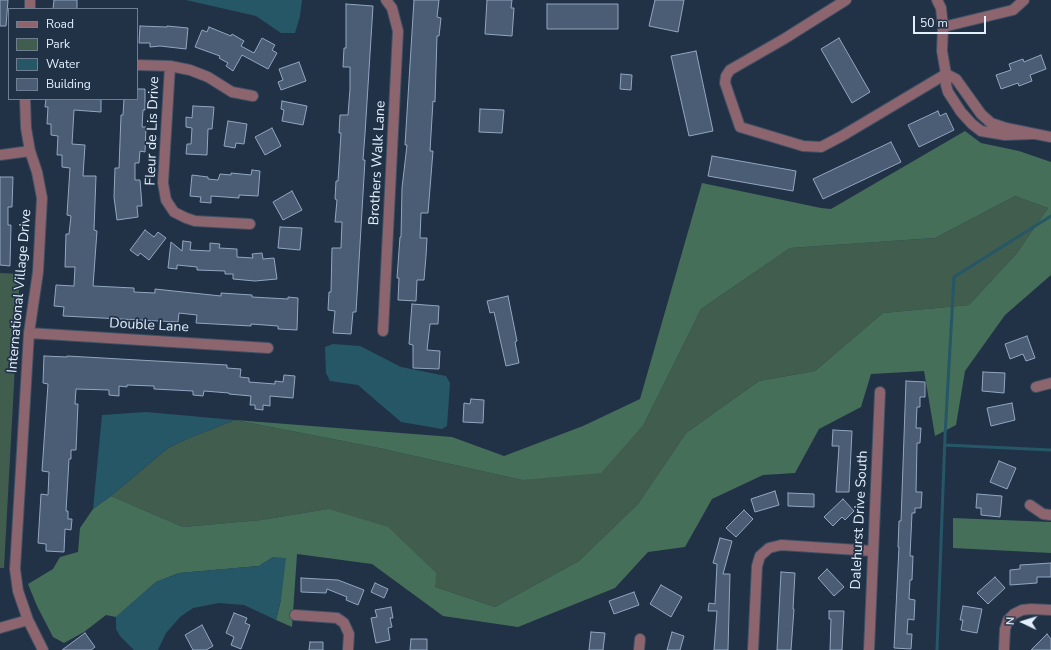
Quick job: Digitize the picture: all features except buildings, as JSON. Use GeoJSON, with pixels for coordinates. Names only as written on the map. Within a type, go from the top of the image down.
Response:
{"type":"FeatureCollection","features":[{"type":"Feature","properties":{"kind":"street","name":"Brothers Walk Lane"},"geometry":{"type":"LineString","coordinates":[[383,331],[398,31],[392,8],[386,0]]}},
{"type":"Feature","properties":{"kind":"street"},"geometry":{"type":"LineString","coordinates":[[846,0],[784,39],[730,70],[726,76],[725,83],[740,126],[803,146],[821,147],[946,74]]}},
{"type":"Feature","properties":{"kind":"street"},"geometry":{"type":"LineString","coordinates":[[937,0],[941,8],[943,27],[942,51],[946,74],[946,85],[948,92],[961,112],[972,124],[981,130],[993,134],[1033,134]]}},
{"type":"Feature","properties":{"kind":"street"},"geometry":{"type":"LineString","coordinates":[[943,27],[1013,10],[1024,0]]}},
{"type":"Feature","properties":{"kind":"street"},"geometry":{"type":"LineString","coordinates":[[138,65],[170,66],[190,70],[208,77],[232,92],[253,96]]}},
{"type":"Feature","properties":{"kind":"street","name":"Fleur de Lis Drive"},"geometry":{"type":"LineString","coordinates":[[170,66],[163,183],[166,200],[174,212],[195,221],[250,224]]}},
{"type":"Feature","properties":{"kind":"street"},"geometry":{"type":"LineString","coordinates":[[946,74],[956,79],[981,114],[991,123],[1006,128],[1051,137]]}},
{"type":"Feature","properties":{"kind":"street","name":"International Village Drive"},"geometry":{"type":"LineString","coordinates":[[25,100],[26,128],[30,151],[37,172],[42,198],[38,272],[29,333],[15,569],[18,591],[28,620],[43,650]]}},
{"type":"Feature","properties":{"kind":"street"},"geometry":{"type":"LineString","coordinates":[[0,155],[30,151]]}},
{"type":"Feature","properties":{"kind":"street","name":"Double Lane"},"geometry":{"type":"LineString","coordinates":[[29,333],[268,348]]}},
{"type":"Feature","properties":{"kind":"street"},"geometry":{"type":"LineString","coordinates":[[1036,387],[1051,383]]}},
{"type":"Feature","properties":{"kind":"street","name":"Dalehurst Drive South"},"geometry":{"type":"LineString","coordinates":[[869,650],[880,392]]}},
{"type":"Feature","properties":{"kind":"street"},"geometry":{"type":"LineString","coordinates":[[1030,505],[1043,514],[1051,515]]}},
{"type":"Feature","properties":{"kind":"street"},"geometry":{"type":"LineString","coordinates":[[753,650],[757,566],[760,556],[769,548],[781,545],[873,550]]}},
{"type":"Feature","properties":{"kind":"street"},"geometry":{"type":"LineString","coordinates":[[1004,650],[1005,629],[1008,620],[1014,614],[1022,610],[1031,609],[1051,610]]}},
{"type":"Feature","properties":{"kind":"street"},"geometry":{"type":"LineString","coordinates":[[295,615],[336,618],[344,623],[349,634],[348,650]]}},
{"type":"Feature","properties":{"kind":"street"},"geometry":{"type":"LineString","coordinates":[[0,628],[28,620]]}},
{"type":"Feature","properties":{"kind":"street"},"geometry":{"type":"LineString","coordinates":[[639,650],[640,639]]}},
{"type":"Feature","properties":{"kind":"green space"},"geometry":{"type":"Polygon","coordinates":[[[965,131],[981,143],[1019,151],[1051,162],[1051,275],[1005,315],[965,371],[956,425],[935,436],[924,371],[871,374],[861,407],[819,429],[795,473],[763,475],[712,499],[685,547],[648,552],[615,588],[518,627],[443,616],[372,564],[297,554],[292,627],[276,620],[281,600],[273,557],[259,566],[179,573],[156,582],[116,617],[106,615],[84,632],[64,643],[53,637],[37,606],[28,584],[53,569],[60,557],[78,552],[80,528],[93,509],[111,496],[183,527],[261,520],[328,509],[388,527],[436,573],[435,587],[495,607],[579,561],[638,504],[686,433],[759,381],[815,371],[883,313],[969,305],[1017,253],[1048,208],[1015,196],[935,238],[790,248],[701,309],[644,424],[601,473],[522,480],[379,448],[235,420],[452,437],[504,456],[583,426],[640,399],[702,183],[831,209],[965,131]]]}},
{"type":"Feature","properties":{"kind":"green space"},"geometry":{"type":"Polygon","coordinates":[[[1015,196],[1048,208],[1017,253],[969,305],[883,313],[815,371],[759,381],[686,433],[638,504],[579,561],[495,607],[435,587],[328,509],[261,520],[183,527],[111,496],[168,448],[235,420],[379,448],[522,480],[644,424],[701,309],[790,248],[935,238],[1015,196]]]}},
{"type":"Feature","properties":{"kind":"green space"},"geometry":{"type":"Polygon","coordinates":[[[0,273],[20,274],[4,568],[0,568],[0,273]]]}},
{"type":"Feature","properties":{"kind":"green space"},"geometry":{"type":"Polygon","coordinates":[[[953,518],[1051,522],[1051,553],[953,548],[953,518]]]}},
{"type":"Feature","properties":{"kind":"water"},"geometry":{"type":"Polygon","coordinates":[[[186,0],[302,0],[300,16],[295,33],[281,33],[256,16],[186,0]]]}},
{"type":"Feature","properties":{"kind":"water"},"geometry":{"type":"Polygon","coordinates":[[[333,344],[360,346],[401,367],[446,376],[450,383],[447,426],[442,429],[401,422],[358,385],[330,381],[326,373],[325,347],[333,344]]]}},
{"type":"Feature","properties":{"kind":"water"},"geometry":{"type":"Polygon","coordinates":[[[146,412],[235,420],[168,448],[111,496],[93,509],[102,415],[146,412]]]}},
{"type":"Feature","properties":{"kind":"water"},"geometry":{"type":"Polygon","coordinates":[[[273,557],[286,558],[281,600],[276,620],[244,605],[219,603],[193,608],[180,617],[166,633],[158,650],[134,650],[120,636],[116,629],[116,617],[156,582],[179,573],[259,566],[273,557]]]}},
{"type":"Feature","properties":{"kind":"waterway"},"geometry":{"type":"LineString","coordinates":[[937,650],[945,436],[954,277],[1051,216]]}},
{"type":"Feature","properties":{"kind":"waterway"},"geometry":{"type":"LineString","coordinates":[[945,445],[1051,450]]}}]}
